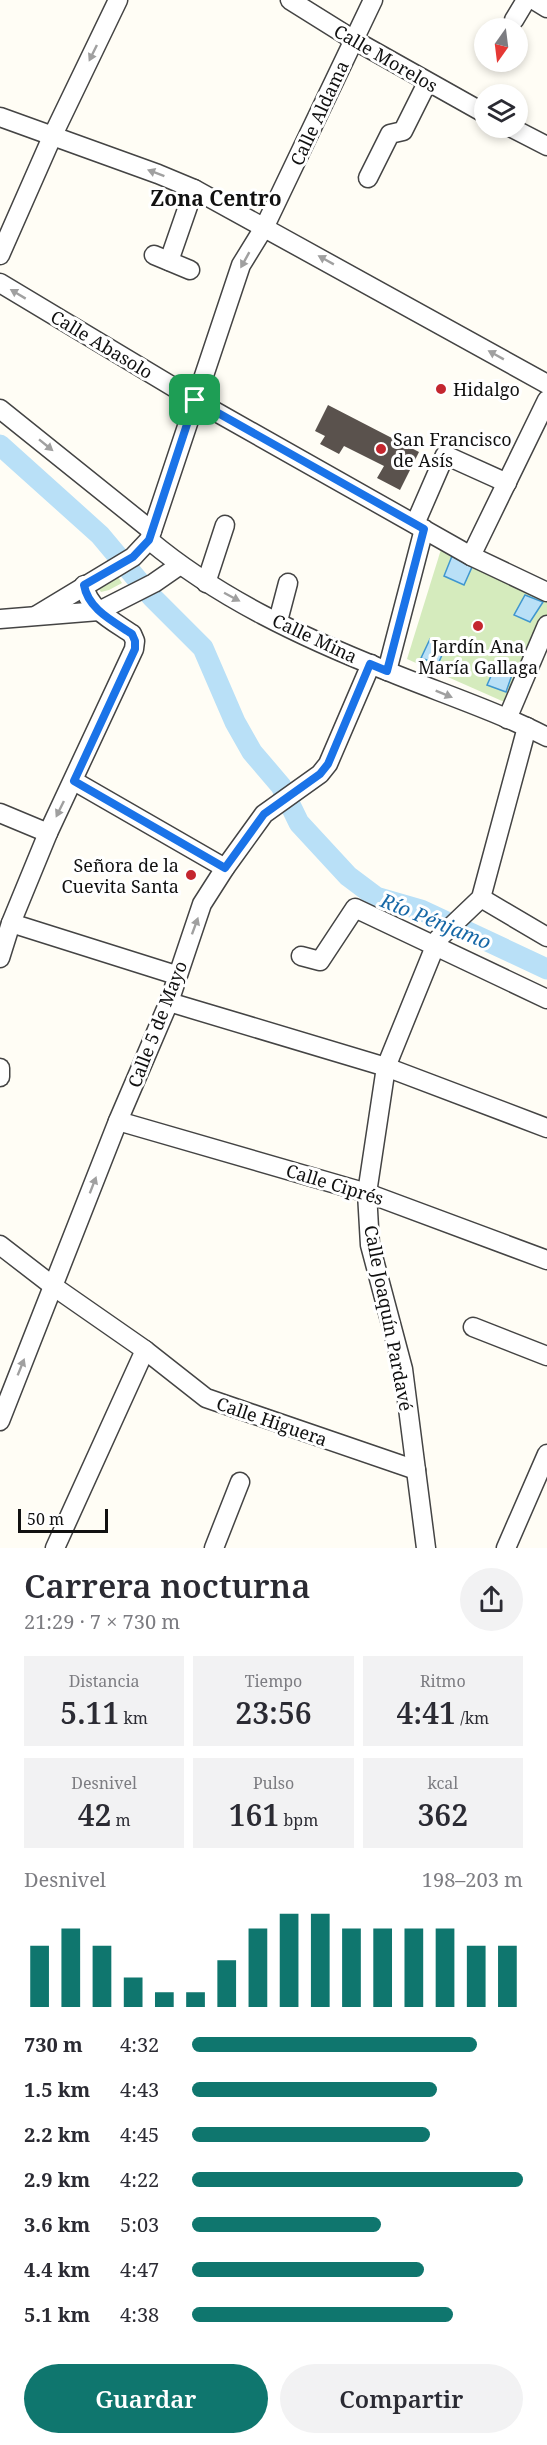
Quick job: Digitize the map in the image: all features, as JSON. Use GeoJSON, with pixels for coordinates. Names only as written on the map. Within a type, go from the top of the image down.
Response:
{"type":"FeatureCollection","features":[{"type":"Feature","properties":{"kind":"street"},"geometry":{"type":"LineString","coordinates":[[0,255],[52,137],[118,0]]}},
{"type":"Feature","properties":{"kind":"street","name":"Calle Morelos"},"geometry":{"type":"LineString","coordinates":[[290,0],[427,83],[474,108]]}},
{"type":"Feature","properties":{"kind":"street","name":"Calle Aldama"},"geometry":{"type":"LineString","coordinates":[[37,615],[133,557],[151,536],[242,266],[265,226],[373,0]]}},
{"type":"Feature","properties":{"kind":"street"},"geometry":{"type":"LineString","coordinates":[[515,18],[526,0]]}},
{"type":"Feature","properties":{"kind":"street"},"geometry":{"type":"LineString","coordinates":[[534,0],[547,8]]}},
{"type":"Feature","properties":{"kind":"street"},"geometry":{"type":"LineString","coordinates":[[368,178],[390,134],[403,131],[427,83]]}},
{"type":"Feature","properties":{"kind":"street"},"geometry":{"type":"LineString","coordinates":[[0,117],[194,189],[265,226],[547,384]]}},
{"type":"Feature","properties":{"kind":"street"},"geometry":{"type":"LineString","coordinates":[[528,136],[547,146]]}},
{"type":"Feature","properties":{"kind":"street"},"geometry":{"type":"LineString","coordinates":[[190,270],[162,258],[194,189]]}},
{"type":"Feature","properties":{"kind":"street","name":"Calle Abasolo"},"geometry":{"type":"LineString","coordinates":[[0,283],[195,400],[419,527],[471,556],[547,592]]}},
{"type":"Feature","properties":{"kind":"street"},"geometry":{"type":"LineString","coordinates":[[471,556],[547,400]]}},
{"type":"Feature","properties":{"kind":"street","name":"Calle Mina"},"geometry":{"type":"LineString","coordinates":[[0,409],[151,536],[180,565],[206,583],[278,621],[379,668],[507,718],[547,737]]}},
{"type":"Feature","properties":{"kind":"street","name":"Calle 5 de Mayo"},"geometry":{"type":"LineString","coordinates":[[0,1421],[6,1390],[53,1286],[118,1121],[169,1002],[176,975],[202,904],[264,814],[320,774],[328,764],[379,668],[419,527],[445,455],[507,483]]}},
{"type":"Feature","properties":{"kind":"street"},"geometry":{"type":"LineString","coordinates":[[206,583],[225,525]]}},
{"type":"Feature","properties":{"kind":"street"},"geometry":{"type":"LineString","coordinates":[[0,619],[99,611],[153,583],[180,565]]}},
{"type":"Feature","properties":{"kind":"street"},"geometry":{"type":"LineString","coordinates":[[0,958],[11,922],[48,833],[135,649],[132,634],[99,611],[86,595],[89,582]]}},
{"type":"Feature","properties":{"kind":"street"},"geometry":{"type":"LineString","coordinates":[[278,621],[288,584]]}},
{"type":"Feature","properties":{"kind":"street"},"geometry":{"type":"LineString","coordinates":[[507,718],[547,625]]}},
{"type":"Feature","properties":{"kind":"street"},"geometry":{"type":"LineString","coordinates":[[527,727],[481,898],[547,937]]}},
{"type":"Feature","properties":{"kind":"street"},"geometry":{"type":"LineString","coordinates":[[74,781],[225,868]]}},
{"type":"Feature","properties":{"kind":"street"},"geometry":{"type":"LineString","coordinates":[[0,813],[48,833]]}},
{"type":"Feature","properties":{"kind":"street","name":"Calle Joaquín Pardavé"},"geometry":{"type":"LineString","coordinates":[[426,1548],[403,1369],[370,1245],[367,1193],[386,1067],[437,942],[457,919],[481,898]]}},
{"type":"Feature","properties":{"kind":"street"},"geometry":{"type":"LineString","coordinates":[[301,956],[320,961],[355,908],[437,942],[547,999]]}},
{"type":"Feature","properties":{"kind":"street"},"geometry":{"type":"LineString","coordinates":[[11,922],[176,975]]}},
{"type":"Feature","properties":{"kind":"street"},"geometry":{"type":"LineString","coordinates":[[169,1002],[386,1067],[547,1128]]}},
{"type":"Feature","properties":{"kind":"street"},"geometry":{"type":"LineString","coordinates":[[0,1068],[0,1077]]}},
{"type":"Feature","properties":{"kind":"street","name":"Calle Ciprés"},"geometry":{"type":"LineString","coordinates":[[118,1121],[367,1193],[547,1260]]}},
{"type":"Feature","properties":{"kind":"street","name":"Calle Higuera"},"geometry":{"type":"LineString","coordinates":[[0,1245],[53,1286],[145,1350],[206,1398],[416,1470]]}},
{"type":"Feature","properties":{"kind":"street"},"geometry":{"type":"LineString","coordinates":[[473,1327],[547,1356]]}},
{"type":"Feature","properties":{"kind":"street"},"geometry":{"type":"LineString","coordinates":[[55,1548],[145,1350]]}},
{"type":"Feature","properties":{"kind":"street"},"geometry":{"type":"LineString","coordinates":[[506,1548],[547,1454]]}},
{"type":"Feature","properties":{"kind":"street"},"geometry":{"type":"LineString","coordinates":[[214,1548],[240,1482]]}},
{"type":"Feature","properties":{"kind":"green space"},"geometry":{"type":"Polygon","coordinates":[[[443,543],[547,593],[547,615],[511,705],[407,659],[443,543]]]}},
{"type":"Feature","properties":{"kind":"green space"},"geometry":{"type":"Polygon","coordinates":[[[114,571],[122,583],[101,592],[97,586],[114,571]]]}},
{"type":"Feature","properties":{"kind":"water"},"geometry":{"type":"Polygon","coordinates":[[[452,556],[472,567],[464,585],[444,576],[452,556]]]}},
{"type":"Feature","properties":{"kind":"water"},"geometry":{"type":"Polygon","coordinates":[[[525,595],[543,602],[530,622],[514,615],[525,595]]]}},
{"type":"Feature","properties":{"kind":"water"},"geometry":{"type":"Polygon","coordinates":[[[430,639],[446,646],[438,664],[421,658],[430,639]]]}},
{"type":"Feature","properties":{"kind":"water"},"geometry":{"type":"Polygon","coordinates":[[[496,665],[513,672],[506,692],[487,685],[496,665]]]}},
{"type":"Feature","properties":{"kind":"building","name":"San Francisco de Asís"},"geometry":{"type":"Polygon","coordinates":[[[328,405],[419,452],[400,490],[377,478],[384,466],[344,446],[339,454],[320,444],[325,436],[315,431],[328,405]]]}},
{"type":"Feature","properties":{"kind":"waterway","name":"Río Pénjamo"},"geometry":{"type":"LineString","coordinates":[[0,445],[100,535],[152,597],[203,648],[235,722],[252,752],[281,786],[299,823],[348,876],[376,897],[421,910],[547,969]]}},
{"type":"Feature","properties":{"kind":"place","name":"Hidalgo"},"geometry":{"type":"Point","coordinates":[441,389]}},
{"type":"Feature","properties":{"kind":"place","name":"San Francisco de Asís"},"geometry":{"type":"Point","coordinates":[381,449]}},
{"type":"Feature","properties":{"kind":"place","name":"Jardín Ana María Gallaga"},"geometry":{"type":"Point","coordinates":[478,626]}},
{"type":"Feature","properties":{"kind":"place","name":"Señora de la Cuevita Santa"},"geometry":{"type":"Point","coordinates":[191,875]}},
{"type":"Feature","properties":{"kind":"district","name":"Zona Centro"},"geometry":{"type":"Point","coordinates":[216,198]}},
{"type":"Feature","properties":{"kind":"route"},"geometry":{"type":"LineString","coordinates":[[195,400],[424,529],[387,671],[370,664],[328,764],[320,774],[264,814],[225,868],[74,781],[135,649],[132,634],[91,604],[84,585],[133,557],[149,540],[195,400]]}}]}
